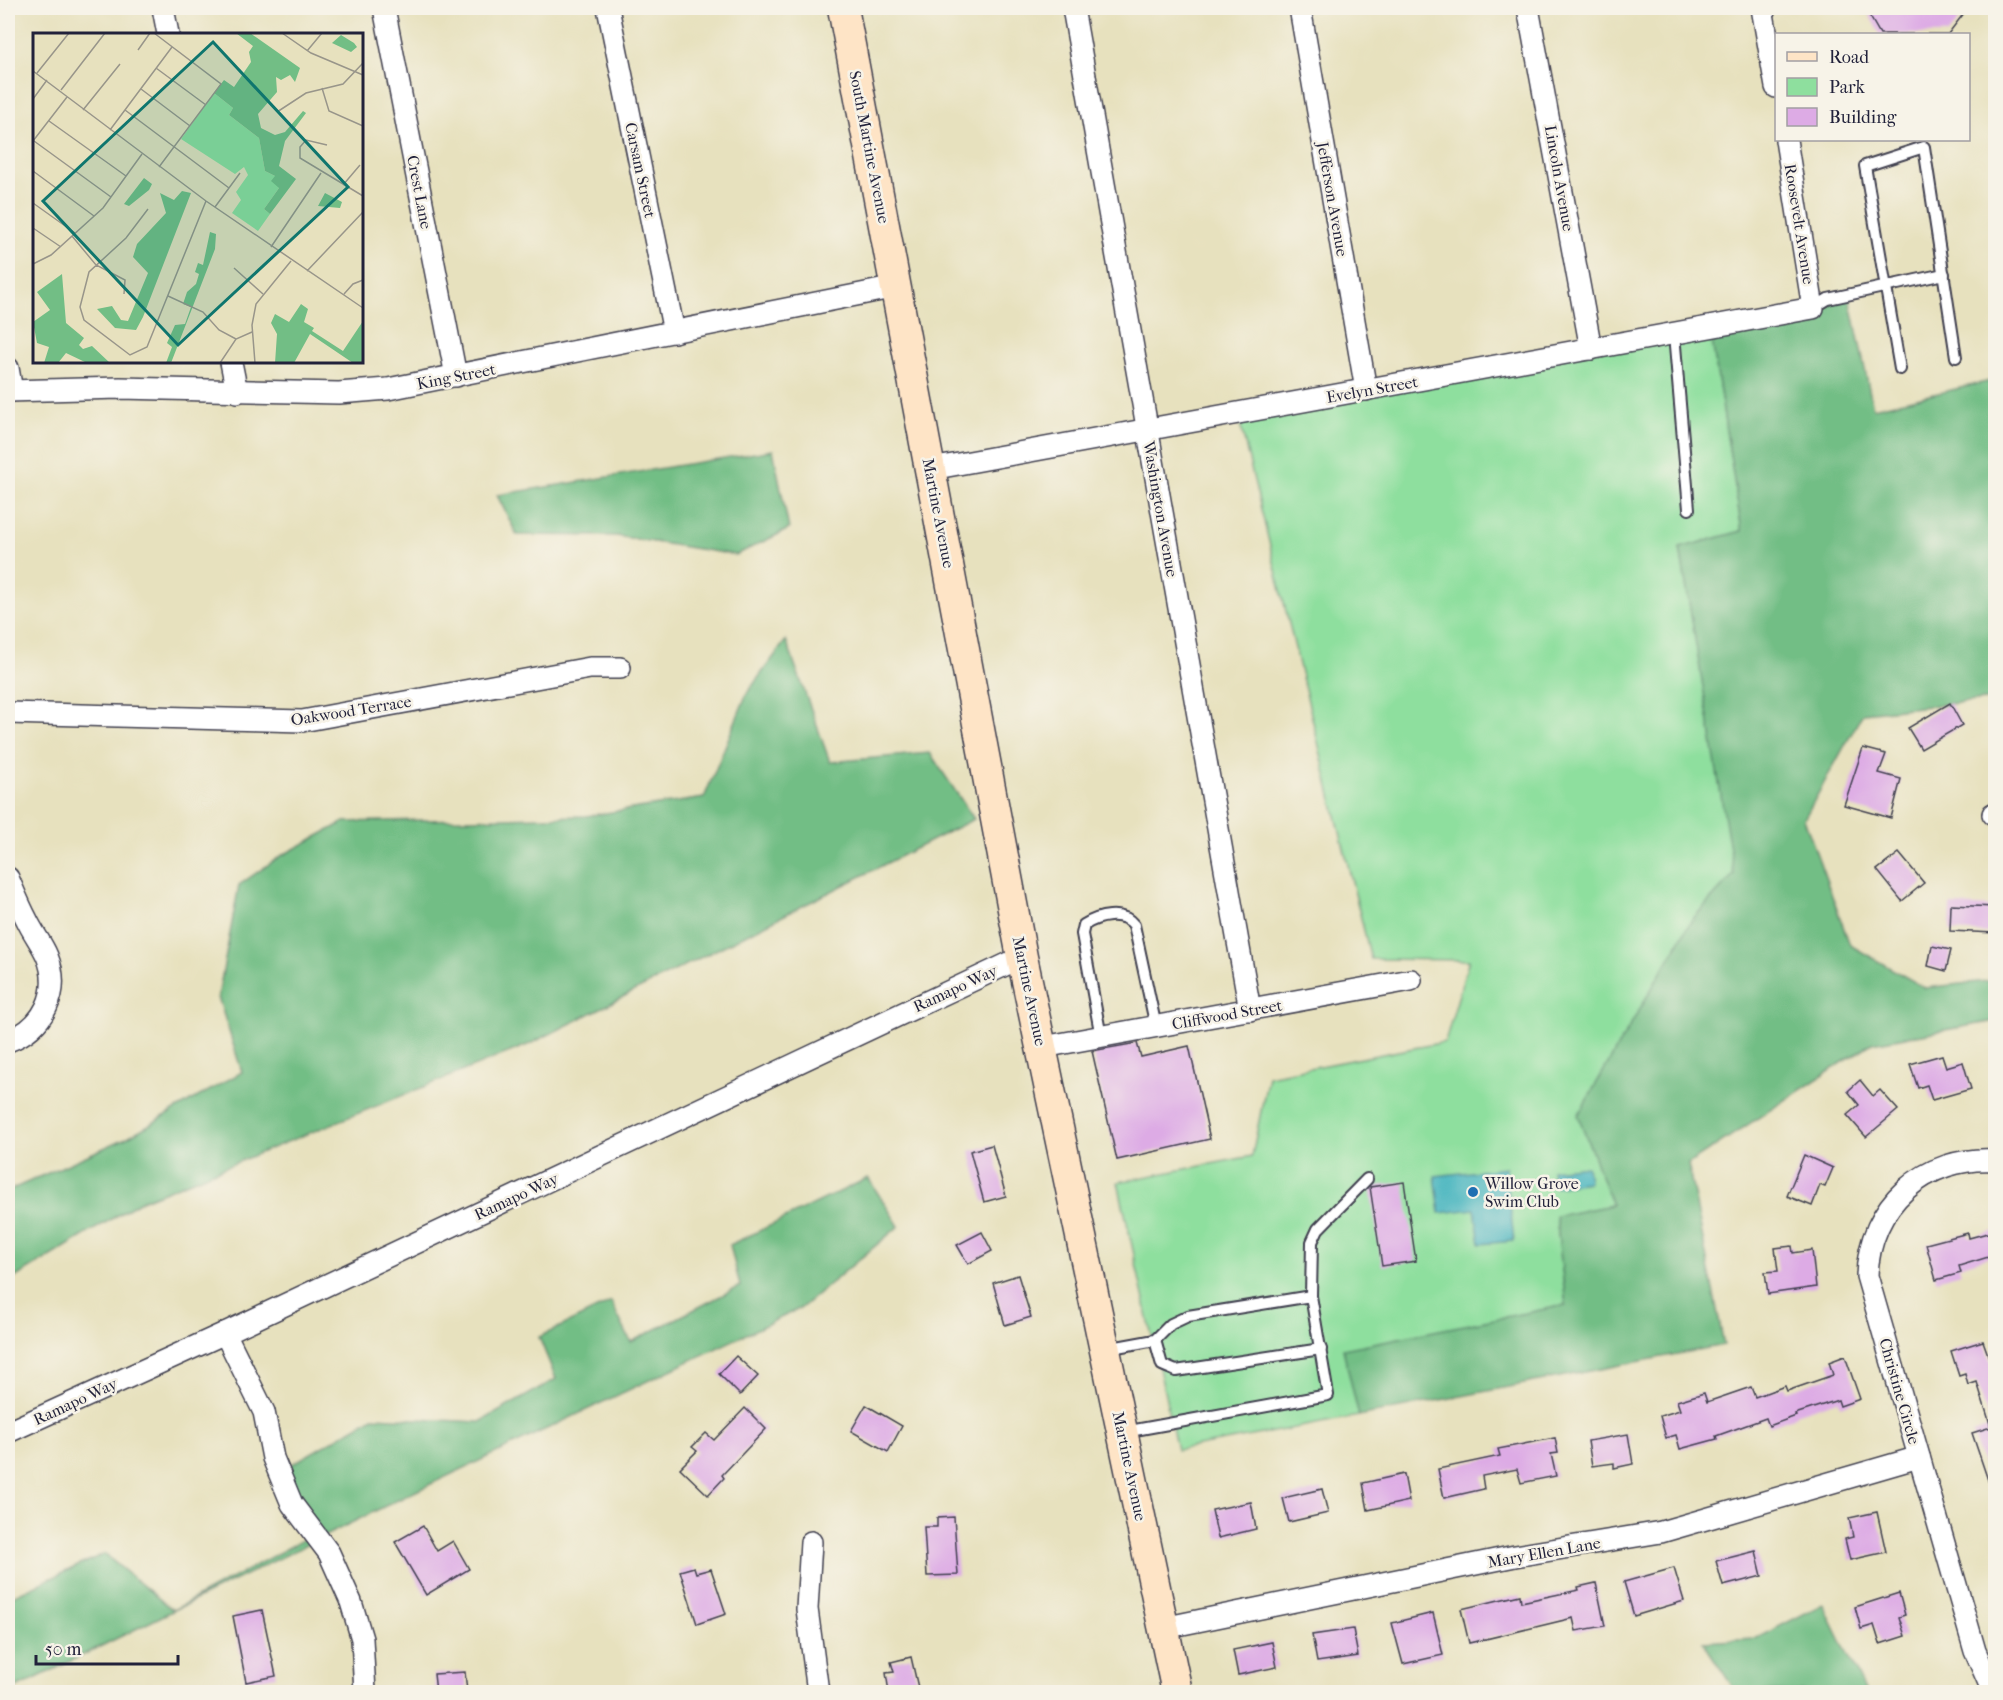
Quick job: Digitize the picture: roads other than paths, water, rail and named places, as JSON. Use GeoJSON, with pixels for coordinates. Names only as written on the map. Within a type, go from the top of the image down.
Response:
{"type":"FeatureCollection","features":[{"type":"Feature","properties":{"kind":"main road","name":"South Martine Avenue"},"geometry":{"type":"LineString","coordinates":[[843,8],[896,286]]}},
{"type":"Feature","properties":{"kind":"main road","name":"Martine Avenue"},"geometry":{"type":"LineString","coordinates":[[896,286],[1022,957],[1043,1047],[1177,1692]]}},
{"type":"Feature","properties":{"kind":"street"},"geometry":{"type":"LineString","coordinates":[[163,8],[168,33]]}},
{"type":"Feature","properties":{"kind":"street","name":"Crest Lane"},"geometry":{"type":"LineString","coordinates":[[384,8],[456,376]]}},
{"type":"Feature","properties":{"kind":"street","name":"Carsam Street"},"geometry":{"type":"LineString","coordinates":[[608,8],[674,332]]}},
{"type":"Feature","properties":{"kind":"street","name":"Washington Avenue"},"geometry":{"type":"LineString","coordinates":[[1073,8],[1250,1010]]}},
{"type":"Feature","properties":{"kind":"street","name":"Jefferson Avenue"},"geometry":{"type":"LineString","coordinates":[[1300,8],[1366,390]]}},
{"type":"Feature","properties":{"kind":"street","name":"Lincoln Avenue"},"geometry":{"type":"LineString","coordinates":[[1528,8],[1591,349]]}},
{"type":"Feature","properties":{"kind":"street"},"geometry":{"type":"LineString","coordinates":[[1762,8],[1775,81]]}},
{"type":"Feature","properties":{"kind":"street","name":"Roosevelt Avenue"},"geometry":{"type":"LineString","coordinates":[[1786,141],[1813,308]]}},
{"type":"Feature","properties":{"kind":"street","name":"King Street"},"geometry":{"type":"LineString","coordinates":[[10,391],[120,388],[339,393],[388,390],[896,286]]}},
{"type":"Feature","properties":{"kind":"street","name":"Evelyn Street"},"geometry":{"type":"LineString","coordinates":[[931,469],[1813,308]]}},
{"type":"Feature","properties":{"kind":"street"},"geometry":{"type":"LineString","coordinates":[[231,363],[237,392]]}},
{"type":"Feature","properties":{"kind":"street"},"geometry":{"type":"LineString","coordinates":[[8,368],[10,391]]}},
{"type":"Feature","properties":{"kind":"street","name":"Oakwood Terrace"},"geometry":{"type":"LineString","coordinates":[[8,713],[302,721],[590,668],[620,668]]}},
{"type":"Feature","properties":{"kind":"street"},"geometry":{"type":"LineString","coordinates":[[8,878],[27,922],[47,956],[54,981],[45,1012],[33,1027],[8,1041]]}},
{"type":"Feature","properties":{"kind":"street","name":"Ramapo Way"},"geometry":{"type":"LineString","coordinates":[[8,1432],[225,1333],[1022,957]]}},
{"type":"Feature","properties":{"kind":"street","name":"Cliffwood Street"},"geometry":{"type":"LineString","coordinates":[[1043,1047],[1412,980]]}},
{"type":"Feature","properties":{"kind":"street","name":"Christine Circle"},"geometry":{"type":"LineString","coordinates":[[1993,1692],[1987,1661],[1919,1457],[1867,1276],[1872,1241],[1881,1219],[1894,1199],[1932,1170],[1955,1162],[1995,1160]]}},
{"type":"Feature","properties":{"kind":"street"},"geometry":{"type":"LineString","coordinates":[[225,1333],[264,1412],[273,1458],[292,1504],[329,1553],[351,1602],[362,1639],[365,1692]]}},
{"type":"Feature","properties":{"kind":"street","name":"Mary Ellen Lane"},"geometry":{"type":"LineString","coordinates":[[1163,1628],[1515,1556],[1661,1532],[1919,1457]]}},
{"type":"Feature","properties":{"kind":"street"},"geometry":{"type":"LineString","coordinates":[[811,1542],[807,1608],[818,1692]]}},
{"type":"Feature","properties":{"kind":"lane"},"geometry":{"type":"LineString","coordinates":[[1900,369],[1865,166],[1924,147],[1956,357]]}},
{"type":"Feature","properties":{"kind":"lane"},"geometry":{"type":"LineString","coordinates":[[1813,308],[1828,299],[1944,274]]}},
{"type":"Feature","properties":{"kind":"lane"},"geometry":{"type":"LineString","coordinates":[[1674,334],[1689,509]]}},
{"type":"Feature","properties":{"kind":"lane"},"geometry":{"type":"LineString","coordinates":[[1101,1037],[1082,934],[1084,925],[1094,919],[1115,916],[1129,918],[1134,925],[1156,1027]]}},
{"type":"Feature","properties":{"kind":"lane"},"geometry":{"type":"LineString","coordinates":[[1122,1432],[1328,1395],[1311,1296],[1312,1242],[1318,1229],[1367,1179]]}},
{"type":"Feature","properties":{"kind":"lane"},"geometry":{"type":"LineString","coordinates":[[1105,1349],[1155,1340],[1171,1324],[1188,1316],[1311,1296]]}},
{"type":"Feature","properties":{"kind":"lane"},"geometry":{"type":"LineString","coordinates":[[1155,1340],[1162,1365],[1176,1371],[1321,1349]]}},
{"type":"Feature","properties":{"kind":"water"},"geometry":{"type":"Polygon","coordinates":[[[1587,1166],[1589,1182],[1554,1187],[1552,1170],[1587,1166]]]}},
{"type":"Feature","properties":{"kind":"water","name":"Willow Grove Swim Club"},"geometry":{"type":"Polygon","coordinates":[[[1506,1168],[1514,1241],[1480,1244],[1475,1209],[1440,1213],[1435,1176],[1506,1168]]]}},
{"type":"Feature","properties":{"kind":"place","name":"Willow Grove Swim Club"},"geometry":{"type":"Point","coordinates":[1473,1192]}}]}
